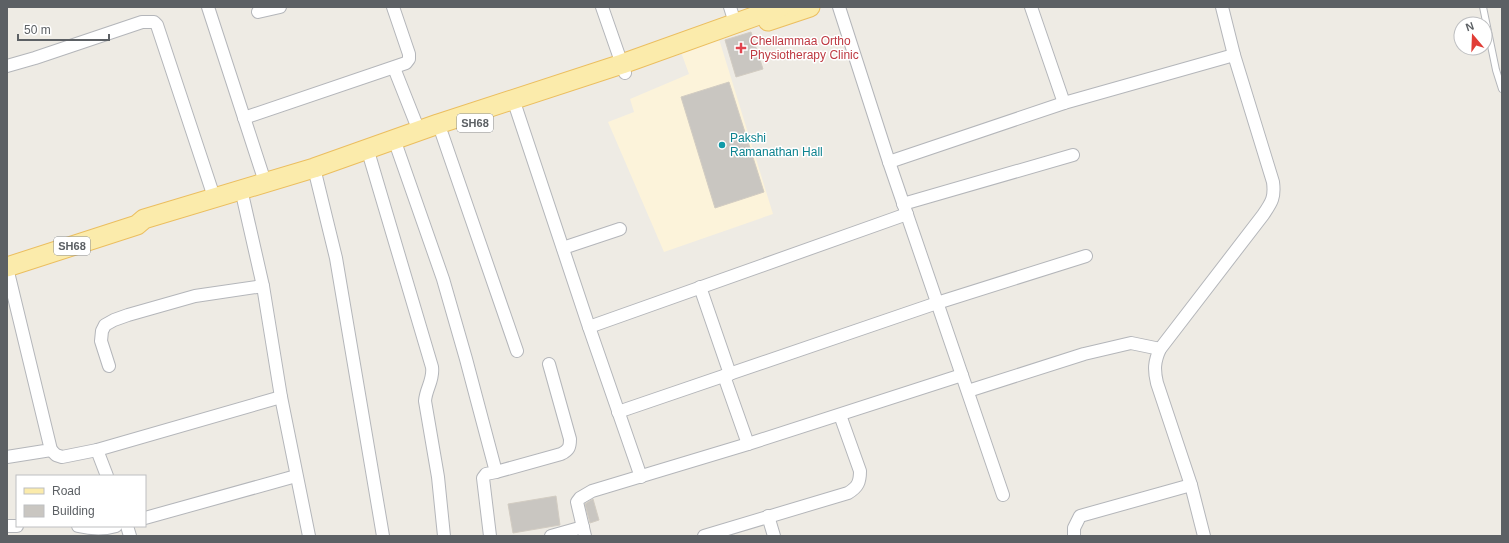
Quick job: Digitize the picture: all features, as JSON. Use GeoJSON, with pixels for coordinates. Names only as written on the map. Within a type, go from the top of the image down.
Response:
{"type":"FeatureCollection","features":[{"type":"Feature","properties":{"kind":"main road","name":"SH68"},"geometry":{"type":"LineString","coordinates":[[624,68],[732,15],[781,7]]}},
{"type":"Feature","properties":{"kind":"main road","name":"SH68"},"geometry":{"type":"LineString","coordinates":[[136,225],[147,227],[243,198],[315,172],[364,157],[396,144],[419,131],[515,104],[810,7]]}},
{"type":"Feature","properties":{"kind":"main road","name":"SH68"},"geometry":{"type":"LineString","coordinates":[[396,144],[442,134],[515,104]]}},
{"type":"Feature","properties":{"kind":"main road","name":"SH68"},"geometry":{"type":"LineString","coordinates":[[7,267],[136,225],[144,219],[214,197],[265,182],[315,172]]}},
{"type":"Feature","properties":{"kind":"street"},"geometry":{"type":"LineString","coordinates":[[208,7],[265,182]]}},
{"type":"Feature","properties":{"kind":"street"},"geometry":{"type":"LineString","coordinates":[[258,12],[280,7]]}},
{"type":"Feature","properties":{"kind":"street"},"geometry":{"type":"LineString","coordinates":[[244,118],[406,63],[410,54],[393,7]]}},
{"type":"Feature","properties":{"kind":"street"},"geometry":{"type":"LineString","coordinates":[[602,7],[624,68]]}},
{"type":"Feature","properties":{"kind":"street"},"geometry":{"type":"LineString","coordinates":[[839,7],[888,162],[1003,495]]}},
{"type":"Feature","properties":{"kind":"street"},"geometry":{"type":"LineString","coordinates":[[1031,7],[1064,103]]}},
{"type":"Feature","properties":{"kind":"street"},"geometry":{"type":"LineString","coordinates":[[1204,536],[1191,485],[1157,383],[1154,370],[1156,348],[1263,215],[1271,203],[1274,188],[1234,55],[1222,7]]}},
{"type":"Feature","properties":{"kind":"street"},"geometry":{"type":"LineString","coordinates":[[7,66],[142,22],[154,22],[157,25],[214,197]]}},
{"type":"Feature","properties":{"kind":"street"},"geometry":{"type":"LineString","coordinates":[[888,162],[1064,103],[1234,55]]}},
{"type":"Feature","properties":{"kind":"street"},"geometry":{"type":"LineString","coordinates":[[394,68],[419,131]]}},
{"type":"Feature","properties":{"kind":"street"},"geometry":{"type":"LineString","coordinates":[[515,104],[589,327],[641,477]]}},
{"type":"Feature","properties":{"kind":"street"},"geometry":{"type":"LineString","coordinates":[[442,134],[517,351]]}},
{"type":"Feature","properties":{"kind":"street"},"geometry":{"type":"LineString","coordinates":[[396,144],[445,286],[496,472]]}},
{"type":"Feature","properties":{"kind":"street"},"geometry":{"type":"LineString","coordinates":[[589,327],[700,287],[905,209],[1073,155]]}},
{"type":"Feature","properties":{"kind":"street"},"geometry":{"type":"LineString","coordinates":[[364,157],[432,367],[433,375],[425,401],[438,477],[444,536]]}},
{"type":"Feature","properties":{"kind":"street"},"geometry":{"type":"LineString","coordinates":[[315,172],[336,258],[383,536]]}},
{"type":"Feature","properties":{"kind":"street"},"geometry":{"type":"LineString","coordinates":[[243,198],[263,286],[281,397],[309,536]]}},
{"type":"Feature","properties":{"kind":"street"},"geometry":{"type":"LineString","coordinates":[[563,248],[620,229]]}},
{"type":"Feature","properties":{"kind":"street"},"geometry":{"type":"LineString","coordinates":[[618,412],[937,303],[1086,256]]}},
{"type":"Feature","properties":{"kind":"street"},"geometry":{"type":"LineString","coordinates":[[7,267],[51,450],[56,455],[62,457],[97,450],[281,397]]}},
{"type":"Feature","properties":{"kind":"street"},"geometry":{"type":"LineString","coordinates":[[109,366],[101,341],[102,332],[105,325],[114,320],[195,296],[263,286]]}},
{"type":"Feature","properties":{"kind":"street"},"geometry":{"type":"LineString","coordinates":[[700,287],[748,444]]}},
{"type":"Feature","properties":{"kind":"street"},"geometry":{"type":"LineString","coordinates":[[968,391],[1084,354],[1132,343],[1156,348]]}},
{"type":"Feature","properties":{"kind":"street"},"geometry":{"type":"LineString","coordinates":[[490,536],[484,478],[486,474],[561,454],[567,451],[570,446],[570,439],[550,364]]}},
{"type":"Feature","properties":{"kind":"street"},"geometry":{"type":"LineString","coordinates":[[551,536],[584,532],[577,502],[580,498],[592,492],[748,444],[962,375]]}},
{"type":"Feature","properties":{"kind":"street"},"geometry":{"type":"LineString","coordinates":[[704,536],[848,493],[856,488],[860,481],[860,471],[840,414]]}},
{"type":"Feature","properties":{"kind":"street"},"geometry":{"type":"LineString","coordinates":[[7,457],[51,450]]}},
{"type":"Feature","properties":{"kind":"street"},"geometry":{"type":"LineString","coordinates":[[97,450],[107,475]]}},
{"type":"Feature","properties":{"kind":"street"},"geometry":{"type":"LineString","coordinates":[[146,518],[296,476]]}},
{"type":"Feature","properties":{"kind":"street"},"geometry":{"type":"LineString","coordinates":[[1074,536],[1074,528],[1080,516],[1191,485]]}},
{"type":"Feature","properties":{"kind":"street"},"geometry":{"type":"LineString","coordinates":[[768,516],[774,536]]}},
{"type":"Feature","properties":{"kind":"street"},"geometry":{"type":"LineString","coordinates":[[84,527],[97,529],[112,527]]}},
{"type":"Feature","properties":{"kind":"lane"},"geometry":{"type":"LineString","coordinates":[[1483,7],[1496,70],[1502,89]]}},
{"type":"Feature","properties":{"kind":"shaded area"},"geometry":{"type":"Polygon","coordinates":[[[719,39],[773,214],[664,252],[608,122],[634,112],[630,99],[689,74],[681,52],[719,39]]]}},
{"type":"Feature","properties":{"kind":"building"},"geometry":{"type":"Polygon","coordinates":[[[751,32],[763,69],[736,77],[725,40],[751,32]]]}},
{"type":"Feature","properties":{"kind":"building","name":"Pakshi Ramanathan Hall"},"geometry":{"type":"Polygon","coordinates":[[[729,82],[764,192],[715,208],[681,97],[729,82]]]}},
{"type":"Feature","properties":{"kind":"building"},"geometry":{"type":"Polygon","coordinates":[[[556,496],[560,525],[513,533],[508,504],[556,496]]]}},
{"type":"Feature","properties":{"kind":"building"},"geometry":{"type":"Polygon","coordinates":[[[593,499],[599,520],[590,523],[585,504],[593,499]]]}},
{"type":"Feature","properties":{"kind":"place","name":"Chellammaa Ortho Physiotherapy Clinic"},"geometry":{"type":"Point","coordinates":[741,48]}},
{"type":"Feature","properties":{"kind":"place","name":"Pakshi Ramanathan Hall"},"geometry":{"type":"Point","coordinates":[722,145]}}]}
